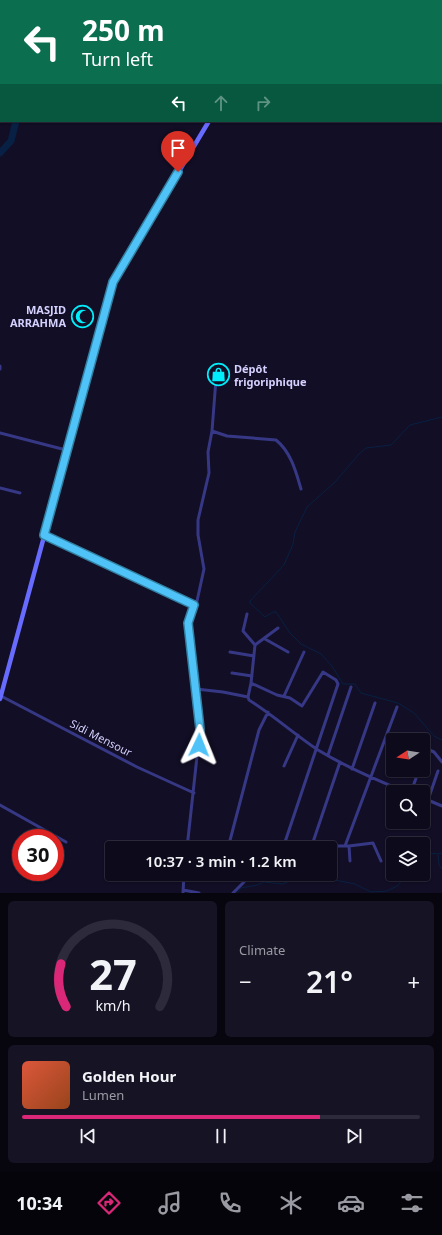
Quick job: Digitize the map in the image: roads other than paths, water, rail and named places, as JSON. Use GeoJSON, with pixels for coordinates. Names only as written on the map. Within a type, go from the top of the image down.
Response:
{"type":"FeatureCollection","features":[{"type":"Feature","properties":{"kind":"main road"},"geometry":{"type":"LineString","coordinates":[[0,698],[66,450],[113,282],[208,122]]}},
{"type":"Feature","properties":{"kind":"street"},"geometry":{"type":"LineString","coordinates":[[188,841],[200,729],[188,623],[194,605],[197,601],[204,568],[198,535],[198,520],[209,473],[208,452],[212,431],[216,379]]}},
{"type":"Feature","properties":{"kind":"street"},"geometry":{"type":"LineString","coordinates":[[212,431],[227,436],[276,440],[281,444],[292,462],[301,489]]}},
{"type":"Feature","properties":{"kind":"street"},"geometry":{"type":"LineString","coordinates":[[0,433],[66,450]]}},
{"type":"Feature","properties":{"kind":"street"},"geometry":{"type":"LineString","coordinates":[[0,488],[20,493]]}},
{"type":"Feature","properties":{"kind":"street"},"geometry":{"type":"LineString","coordinates":[[44,535],[194,605]]}},
{"type":"Feature","properties":{"kind":"street"},"geometry":{"type":"LineString","coordinates":[[247,614],[243,631],[255,645],[248,697]]}},
{"type":"Feature","properties":{"kind":"street"},"geometry":{"type":"LineString","coordinates":[[255,645],[278,628]]}},
{"type":"Feature","properties":{"kind":"street"},"geometry":{"type":"LineString","coordinates":[[265,639],[288,652]]}},
{"type":"Feature","properties":{"kind":"street"},"geometry":{"type":"LineString","coordinates":[[230,652],[254,656]]}},
{"type":"Feature","properties":{"kind":"street"},"geometry":{"type":"LineString","coordinates":[[284,696],[304,652]]}},
{"type":"Feature","properties":{"kind":"street"},"geometry":{"type":"LineString","coordinates":[[251,683],[277,695],[284,696],[302,706],[323,672],[336,680],[338,687],[285,841]]}},
{"type":"Feature","properties":{"kind":"street"},"geometry":{"type":"LineString","coordinates":[[232,673],[252,676]]}},
{"type":"Feature","properties":{"kind":"street"},"geometry":{"type":"LineString","coordinates":[[328,755],[351,687]]}},
{"type":"Feature","properties":{"kind":"street"},"geometry":{"type":"LineString","coordinates":[[196,690],[223,692],[248,697],[249,700],[268,712],[280,724],[317,749],[352,769],[388,785]]}},
{"type":"Feature","properties":{"kind":"street","name":"Sidi Mensour"},"geometry":{"type":"LineString","coordinates":[[0,698],[137,767],[194,793]]}},
{"type":"Feature","properties":{"kind":"street"},"geometry":{"type":"LineString","coordinates":[[352,769],[375,703]]}},
{"type":"Feature","properties":{"kind":"street"},"geometry":{"type":"LineString","coordinates":[[350,861],[347,846],[397,707]]}},
{"type":"Feature","properties":{"kind":"street"},"geometry":{"type":"LineString","coordinates":[[230,841],[259,730],[268,712]]}},
{"type":"Feature","properties":{"kind":"street"},"geometry":{"type":"LineString","coordinates":[[284,766],[298,735]]}},
{"type":"Feature","properties":{"kind":"street"},"geometry":{"type":"LineString","coordinates":[[430,750],[434,752],[442,762]]}},
{"type":"Feature","properties":{"kind":"street"},"geometry":{"type":"LineString","coordinates":[[313,841],[340,762]]}},
{"type":"Feature","properties":{"kind":"street"},"geometry":{"type":"LineString","coordinates":[[430,794],[438,771]]}},
{"type":"Feature","properties":{"kind":"street"},"geometry":{"type":"LineString","coordinates":[[430,801],[442,806]]}},
{"type":"Feature","properties":{"kind":"street"},"geometry":{"type":"LineString","coordinates":[[0,805],[66,842]]}},
{"type":"Feature","properties":{"kind":"street"},"geometry":{"type":"LineString","coordinates":[[337,846],[373,843],[381,861]]}},
{"type":"Feature","properties":{"kind":"street"},"geometry":{"type":"LineString","coordinates":[[184,881],[183,892],[199,893]]}},
{"type":"Feature","properties":{"kind":"street"},"geometry":{"type":"LineString","coordinates":[[233,893],[244,881]]}},
{"type":"Feature","properties":{"kind":"waterway"},"geometry":{"type":"LineString","coordinates":[[0,153],[11,141],[16,122]]}},
{"type":"Feature","properties":{"kind":"waterway"},"geometry":{"type":"LineString","coordinates":[[442,417],[410,425],[391,445],[366,448],[359,454],[335,482],[307,507],[295,532],[293,544],[284,565],[250,601],[250,603],[265,617],[273,612],[276,612],[290,633],[301,644],[321,654],[332,666],[343,684],[355,684],[361,693],[398,703],[414,713],[434,736],[442,740]]}},
{"type":"Feature","properties":{"kind":"waterway"},"geometry":{"type":"LineString","coordinates":[[430,853],[442,853]]}},
{"type":"Feature","properties":{"kind":"waterway"},"geometry":{"type":"LineString","coordinates":[[438,855],[439,865],[442,869]]}},
{"type":"Feature","properties":{"kind":"waterway"},"geometry":{"type":"LineString","coordinates":[[237,893],[241,888],[264,882],[282,884],[296,879],[320,877],[355,884],[371,892],[387,891],[397,886],[402,881]]}},
{"type":"Feature","properties":{"kind":"place","name":"MASJID ARRAHMA"},"geometry":{"type":"Point","coordinates":[82,316]}},
{"type":"Feature","properties":{"kind":"place","name":"Dépôt frigoriphique"},"geometry":{"type":"Point","coordinates":[219,375]}}]}
